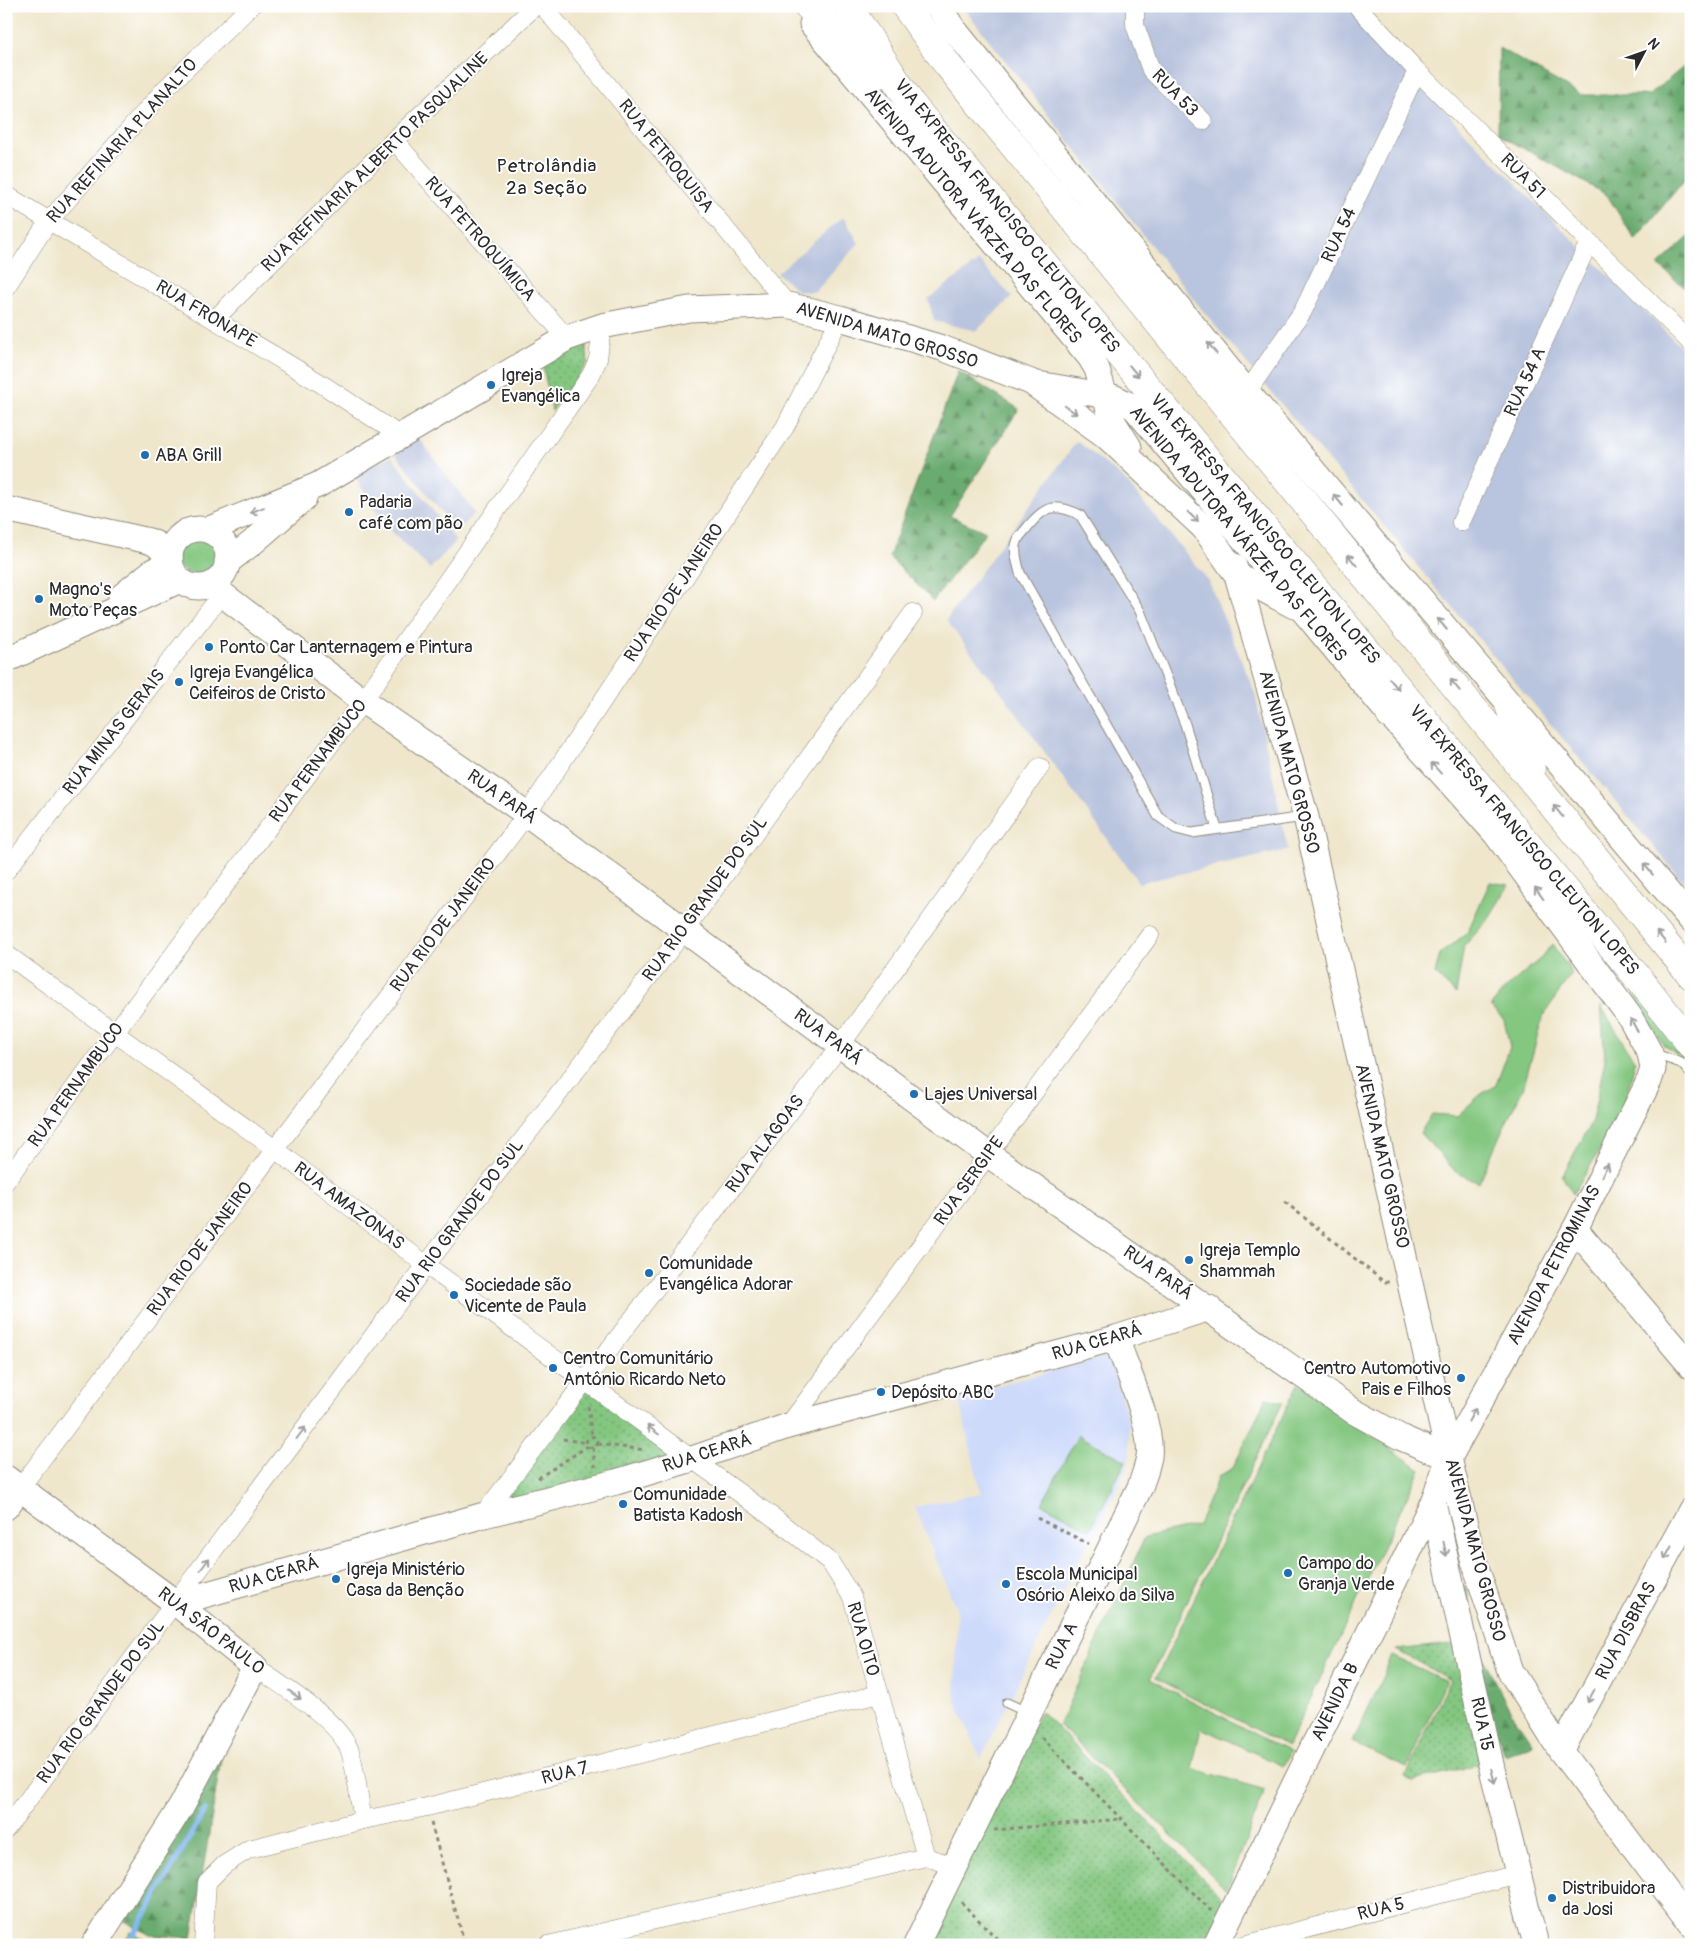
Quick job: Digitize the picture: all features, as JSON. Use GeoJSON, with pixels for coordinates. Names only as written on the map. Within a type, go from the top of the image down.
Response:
{"type":"FeatureCollection","features":[{"type":"Feature","properties":{"kind":"highway"},"geometry":{"type":"LineString","coordinates":[[808,6],[912,105]]}},
{"type":"Feature","properties":{"kind":"highway","name":"VIA EXPRESSA FRANCISCO CLEUTON LOPES"},"geometry":{"type":"LineString","coordinates":[[848,6],[912,105],[1447,747],[1644,985],[1691,1045]]}},
{"type":"Feature","properties":{"kind":"highway"},"geometry":{"type":"LineString","coordinates":[[906,6],[947,64],[1691,975]]}},
{"type":"Feature","properties":{"kind":"highway"},"geometry":{"type":"LineString","coordinates":[[1184,356],[1247,392]]}},
{"type":"Feature","properties":{"kind":"highway"},"geometry":{"type":"LineString","coordinates":[[1509,705],[1536,785]]}},
{"type":"Feature","properties":{"kind":"highway"},"geometry":{"type":"LineString","coordinates":[[1390,715],[1414,726],[1447,747]]}},
{"type":"Feature","properties":{"kind":"street","name":"RUA REFINARIA PLANALTO"},"geometry":{"type":"LineString","coordinates":[[6,287],[48,222],[165,89],[251,6]]}},
{"type":"Feature","properties":{"kind":"street","name":"RUA REFINARIA ALBERTO PASQUALINE"},"geometry":{"type":"LineString","coordinates":[[215,319],[394,140],[536,6]]}},
{"type":"Feature","properties":{"kind":"street","name":"RUA PETROQUISA"},"geometry":{"type":"LineString","coordinates":[[543,6],[788,305]]}},
{"type":"Feature","properties":{"kind":"street","name":"AVENIDA ADUTORA VÁRZEA DAS FLORES"},"geometry":{"type":"LineString","coordinates":[[798,6],[1090,357],[1097,369],[1104,396],[1113,397],[1134,407],[1390,715],[1496,834],[1630,1017],[1651,1061]]}},
{"type":"Feature","properties":{"kind":"street"},"geometry":{"type":"LineString","coordinates":[[938,6],[952,27],[1247,392],[1691,920]]}},
{"type":"Feature","properties":{"kind":"street","name":"RUA 53"},"geometry":{"type":"LineString","coordinates":[[1135,6],[1135,25],[1151,70],[1203,122]]}},
{"type":"Feature","properties":{"kind":"street","name":"RUA 51"},"geometry":{"type":"LineString","coordinates":[[1358,6],[1417,71],[1691,343]]}},
{"type":"Feature","properties":{"kind":"street","name":"RUA 54"},"geometry":{"type":"LineString","coordinates":[[1247,392],[1303,311],[1417,71]]}},
{"type":"Feature","properties":{"kind":"street","name":"RUA PETROQUÍMICA"},"geometry":{"type":"LineString","coordinates":[[394,140],[567,338]]}},
{"type":"Feature","properties":{"kind":"street","name":"RUA FRONAPE"},"geometry":{"type":"LineString","coordinates":[[6,195],[48,222],[215,319],[402,436]]}},
{"type":"Feature","properties":{"kind":"street","name":"RUA 54 A"},"geometry":{"type":"LineString","coordinates":[[1461,522],[1589,242]]}},
{"type":"Feature","properties":{"kind":"street","name":"AVENIDA MATO GROSSO"},"geometry":{"type":"LineString","coordinates":[[318,485],[567,338],[602,326],[688,309],[788,305],[942,348],[1031,382],[1105,435],[1204,528],[1238,575],[1306,817],[1449,1458],[1473,1558],[1510,1670],[1561,1751],[1691,1924]]}},
{"type":"Feature","properties":{"kind":"street","name":"RUA RIO DE JANEIRO"},"geometry":{"type":"LineString","coordinates":[[11,1491],[275,1149],[527,814],[785,428],[840,318]]}},
{"type":"Feature","properties":{"kind":"street","name":"RUA PERNAMBUCO"},"geometry":{"type":"LineString","coordinates":[[6,1181],[364,701],[592,375],[598,359],[602,326]]}},
{"type":"Feature","properties":{"kind":"street"},"geometry":{"type":"LineString","coordinates":[[1031,382],[1104,396],[1112,420],[1141,468]]}},
{"type":"Feature","properties":{"kind":"street"},"geometry":{"type":"LineString","coordinates":[[200,574],[173,544],[196,532],[318,485]]}},
{"type":"Feature","properties":{"kind":"street"},"geometry":{"type":"LineString","coordinates":[[6,660],[107,612],[122,596],[153,571],[200,574],[252,543],[318,485]]}},
{"type":"Feature","properties":{"kind":"street"},"geometry":{"type":"LineString","coordinates":[[1218,508],[1220,529],[1238,575],[1307,614]]}},
{"type":"Feature","properties":{"kind":"street"},"geometry":{"type":"LineString","coordinates":[[6,509],[106,531],[196,532],[221,539],[225,546],[200,574]]}},
{"type":"Feature","properties":{"kind":"street","name":"RUA PARÁ"},"geometry":{"type":"LineString","coordinates":[[106,531],[156,544],[200,574],[364,701],[527,814],[989,1155],[1353,1411],[1402,1438],[1449,1458]]}},
{"type":"Feature","properties":{"kind":"street","name":"RUA MINAS GERAIS"},"geometry":{"type":"LineString","coordinates":[[6,871],[200,574]]}},
{"type":"Feature","properties":{"kind":"street"},"geometry":{"type":"LineString","coordinates":[[1252,624],[1263,607],[1281,599]]}},
{"type":"Feature","properties":{"kind":"street","name":"RUA RIO GRANDE DO SUL"},"geometry":{"type":"LineString","coordinates":[[6,1829],[426,1265],[685,930],[913,613]]}},
{"type":"Feature","properties":{"kind":"street","name":"RUA ALAGOAS"},"geometry":{"type":"LineString","coordinates":[[482,1515],[840,1046],[1040,767]]}},
{"type":"Feature","properties":{"kind":"street","name":"RUA SERGIPE"},"geometry":{"type":"LineString","coordinates":[[788,1426],[1150,935]]}},
{"type":"Feature","properties":{"kind":"street","name":"RUA AMAZONAS"},"geometry":{"type":"LineString","coordinates":[[6,954],[275,1149],[426,1265],[692,1459]]}},
{"type":"Feature","properties":{"kind":"street","name":"AVENIDA PETROMINAS"},"geometry":{"type":"LineString","coordinates":[[1449,1458],[1575,1229],[1649,1081],[1651,1061]]}},
{"type":"Feature","properties":{"kind":"street"},"geometry":{"type":"LineString","coordinates":[[1575,1229],[1691,1366]]}},
{"type":"Feature","properties":{"kind":"street","name":"RUA CEARÁ"},"geometry":{"type":"LineString","coordinates":[[176,1603],[482,1515],[616,1482],[692,1459],[788,1426],[1116,1338],[1209,1308]]}},
{"type":"Feature","properties":{"kind":"street","name":"RUA A"},"geometry":{"type":"LineString","coordinates":[[916,1945],[971,1832],[1020,1712],[1107,1553],[1140,1487],[1149,1456],[1149,1440],[1146,1423],[1116,1338]]}},
{"type":"Feature","properties":{"kind":"street","name":"AVENIDA B"},"geometry":{"type":"LineString","coordinates":[[1221,1936],[1433,1502],[1449,1458]]}},
{"type":"Feature","properties":{"kind":"street","name":"RUA OITO"},"geometry":{"type":"LineString","coordinates":[[692,1459],[777,1520],[830,1562],[852,1597],[926,1857]]}},
{"type":"Feature","properties":{"kind":"street","name":"RUA SÃO PAULO"},"geometry":{"type":"LineString","coordinates":[[11,1491],[176,1603],[256,1667],[315,1710],[338,1732],[350,1751],[363,1820]]}},
{"type":"Feature","properties":{"kind":"street","name":"RUA 15"},"geometry":{"type":"LineString","coordinates":[[1433,1502],[1492,1770],[1536,1945]]}},
{"type":"Feature","properties":{"kind":"street","name":"RUA DISBRAS"},"geometry":{"type":"LineString","coordinates":[[1561,1751],[1691,1510]]}},
{"type":"Feature","properties":{"kind":"street"},"geometry":{"type":"LineString","coordinates":[[94,1945],[181,1807],[256,1667]]}},
{"type":"Feature","properties":{"kind":"street","name":"RUA 7"},"geometry":{"type":"LineString","coordinates":[[203,1945],[208,1882],[224,1865],[250,1849],[363,1820],[427,1807],[880,1694]]}},
{"type":"Feature","properties":{"kind":"street"},"geometry":{"type":"LineString","coordinates":[[548,1945],[926,1857],[949,1876]]}},
{"type":"Feature","properties":{"kind":"street","name":"RUA 5"},"geometry":{"type":"LineString","coordinates":[[1244,1945],[1518,1874]]}},
{"type":"Feature","properties":{"kind":"lane"},"geometry":{"type":"LineString","coordinates":[[1217,829],[1185,724],[1140,611],[1080,515],[1065,508],[1050,508],[1035,518],[1016,542],[1016,555],[1020,573],[1158,816],[1176,829],[1192,833],[1306,817]]}},
{"type":"Feature","properties":{"kind":"lane"},"geometry":{"type":"LineString","coordinates":[[1651,1061],[1680,1063],[1691,1074]]}},
{"type":"Feature","properties":{"kind":"path"},"geometry":{"type":"LineString","coordinates":[[1286,1202],[1384,1282],[1410,1283]]}},
{"type":"Feature","properties":{"kind":"path"},"geometry":{"type":"LineString","coordinates":[[587,1402],[592,1437]]}},
{"type":"Feature","properties":{"kind":"path"},"geometry":{"type":"LineString","coordinates":[[592,1437],[597,1439],[598,1444]]}},
{"type":"Feature","properties":{"kind":"path"},"geometry":{"type":"LineString","coordinates":[[531,1483],[587,1444],[588,1438],[592,1437]]}},
{"type":"Feature","properties":{"kind":"path"},"geometry":{"type":"LineString","coordinates":[[554,1438],[587,1444],[593,1448],[596,1473]]}},
{"type":"Feature","properties":{"kind":"path"},"geometry":{"type":"LineString","coordinates":[[593,1448],[598,1444],[652,1451]]}},
{"type":"Feature","properties":{"kind":"path"},"geometry":{"type":"LineString","coordinates":[[1037,1518],[1107,1553]]}},
{"type":"Feature","properties":{"kind":"path"},"geometry":{"type":"LineString","coordinates":[[1020,1712],[1120,1818],[1221,1936]]}},
{"type":"Feature","properties":{"kind":"path"},"geometry":{"type":"LineString","coordinates":[[427,1807],[465,1945]]}},
{"type":"Feature","properties":{"kind":"path"},"geometry":{"type":"LineString","coordinates":[[971,1832],[1120,1818]]}},
{"type":"Feature","properties":{"kind":"path"},"geometry":{"type":"LineString","coordinates":[[949,1876],[1003,1945]]}},
{"type":"Feature","properties":{"kind":"shaded area"},"geometry":{"type":"Polygon","coordinates":[[[962,6],[1352,6],[1467,135],[1691,357],[1691,891],[1203,311],[962,6]]]}},
{"type":"Feature","properties":{"kind":"shaded area"},"geometry":{"type":"Polygon","coordinates":[[[843,217],[859,243],[815,292],[798,291],[777,273],[843,217]]]}},
{"type":"Feature","properties":{"kind":"shaded area"},"geometry":{"type":"Polygon","coordinates":[[[979,261],[1012,297],[976,331],[934,321],[928,299],[979,261]]]}},
{"type":"Feature","properties":{"kind":"shaded area"},"geometry":{"type":"Polygon","coordinates":[[[419,438],[475,513],[456,531],[396,454],[419,438]]]}},
{"type":"Feature","properties":{"kind":"shaded area"},"geometry":{"type":"Polygon","coordinates":[[[1077,441],[1123,478],[1208,580],[1255,693],[1288,850],[1139,883],[994,682],[946,620],[1077,441]]]}},
{"type":"Feature","properties":{"kind":"shaded area"},"geometry":{"type":"Polygon","coordinates":[[[392,456],[456,541],[430,569],[385,525],[353,474],[392,456]]]}},
{"type":"Feature","properties":{"kind":"shaded area","name":"Escola Municipal Osório Aleixo da Silva"},"geometry":{"type":"Polygon","coordinates":[[[1109,1356],[1129,1423],[1130,1455],[1126,1470],[1098,1527],[1080,1557],[981,1759],[955,1699],[957,1611],[915,1507],[981,1493],[958,1396],[1109,1356]]]}},
{"type":"Feature","properties":{"kind":"green space"},"geometry":{"type":"Polygon","coordinates":[[[1499,48],[1581,95],[1649,95],[1691,61],[1691,172],[1635,240],[1607,195],[1498,134],[1499,48]]]}},
{"type":"Feature","properties":{"kind":"green space"},"geometry":{"type":"Polygon","coordinates":[[[1691,235],[1691,293],[1658,265],[1691,235]]]}},
{"type":"Feature","properties":{"kind":"green space"},"geometry":{"type":"Polygon","coordinates":[[[586,344],[588,363],[552,411],[542,362],[586,344]]]}},
{"type":"Feature","properties":{"kind":"green space"},"geometry":{"type":"Polygon","coordinates":[[[958,371],[1019,409],[950,516],[986,532],[933,601],[889,557],[958,371]]]}},
{"type":"Feature","properties":{"kind":"green space"},"geometry":{"type":"Polygon","coordinates":[[[200,535],[207,538],[213,544],[216,555],[215,563],[207,572],[200,575],[192,575],[185,572],[177,563],[176,551],[179,544],[188,536],[200,535]]]}},
{"type":"Feature","properties":{"kind":"green space"},"geometry":{"type":"Polygon","coordinates":[[[1490,882],[1509,885],[1487,921],[1464,946],[1456,994],[1435,974],[1440,954],[1467,933],[1490,882]]]}},
{"type":"Feature","properties":{"kind":"green space"},"geometry":{"type":"Polygon","coordinates":[[[1552,944],[1572,973],[1543,1016],[1523,1089],[1479,1183],[1457,1173],[1420,1133],[1432,1114],[1457,1116],[1480,1095],[1496,1085],[1510,1047],[1504,1020],[1491,1006],[1506,988],[1541,958],[1552,944]]]}},
{"type":"Feature","properties":{"kind":"green space"},"geometry":{"type":"Polygon","coordinates":[[[1625,974],[1691,1054],[1691,1065],[1663,1044],[1646,1017],[1625,974]]]}},
{"type":"Feature","properties":{"kind":"green space"},"geometry":{"type":"Polygon","coordinates":[[[1601,1006],[1635,1062],[1622,1114],[1573,1194],[1562,1176],[1592,1121],[1605,1060],[1601,1006]]]}},
{"type":"Feature","properties":{"kind":"green space"},"geometry":{"type":"Polygon","coordinates":[[[584,1380],[692,1459],[483,1515],[584,1380]]]}},
{"type":"Feature","properties":{"kind":"green space","name":"Campo do Granja Verde"},"geometry":{"type":"Polygon","coordinates":[[[1298,1384],[1420,1469],[1288,1746],[1156,1678],[1298,1384]]]}},
{"type":"Feature","properties":{"kind":"green space"},"geometry":{"type":"Polygon","coordinates":[[[1266,1398],[1283,1402],[1150,1679],[1290,1752],[1283,1766],[1201,1728],[1192,1768],[1265,1790],[1227,1890],[1059,1725],[1145,1537],[1198,1525],[1219,1476],[1233,1468],[1266,1398]]]}},
{"type":"Feature","properties":{"kind":"green space"},"geometry":{"type":"Polygon","coordinates":[[[1078,1435],[1126,1461],[1090,1530],[1042,1504],[1078,1435]]]}},
{"type":"Feature","properties":{"kind":"green space"},"geometry":{"type":"Polygon","coordinates":[[[1466,1587],[1482,1657],[1511,1712],[1533,1744],[1505,1755],[1485,1703],[1458,1588],[1466,1587]]]}},
{"type":"Feature","properties":{"kind":"green space"},"geometry":{"type":"Polygon","coordinates":[[[1460,1643],[1481,1764],[1413,1781],[1405,1776],[1450,1680],[1396,1650],[1460,1643]]]}},
{"type":"Feature","properties":{"kind":"green space"},"geometry":{"type":"Polygon","coordinates":[[[1392,1656],[1446,1681],[1406,1768],[1353,1742],[1392,1656]]]}},
{"type":"Feature","properties":{"kind":"green space"},"geometry":{"type":"Polygon","coordinates":[[[1041,1711],[1227,1903],[1206,1937],[1177,1945],[928,1945],[1041,1711]]]}},
{"type":"Feature","properties":{"kind":"green space"},"geometry":{"type":"Polygon","coordinates":[[[221,1759],[192,1938],[150,1935],[123,1920],[221,1759]]]}},
{"type":"Feature","properties":{"kind":"green space"},"geometry":{"type":"Polygon","coordinates":[[[131,1932],[145,1939],[187,1942],[188,1945],[121,1945],[131,1932]]]}},
{"type":"Feature","properties":{"kind":"waterway"},"geometry":{"type":"LineString","coordinates":[[128,1945],[205,1810]]}},
{"type":"Feature","properties":{"kind":"place","name":"Igreja Evangélica"},"geometry":{"type":"Point","coordinates":[491,385]}},
{"type":"Feature","properties":{"kind":"place","name":"ABA Grill"},"geometry":{"type":"Point","coordinates":[145,455]}},
{"type":"Feature","properties":{"kind":"place","name":"Padaria café com pão"},"geometry":{"type":"Point","coordinates":[349,512]}},
{"type":"Feature","properties":{"kind":"place","name":"Magno's Moto Peças"},"geometry":{"type":"Point","coordinates":[39,599]}},
{"type":"Feature","properties":{"kind":"place","name":"Ponto Car Lanternagem e Pintura"},"geometry":{"type":"Point","coordinates":[209,647]}},
{"type":"Feature","properties":{"kind":"place","name":"Igreja Evangélica Ceifeiros de Cristo"},"geometry":{"type":"Point","coordinates":[179,682]}},
{"type":"Feature","properties":{"kind":"place","name":"Lajes Universal"},"geometry":{"type":"Point","coordinates":[914,1094]}},
{"type":"Feature","properties":{"kind":"place","name":"Igreja Templo Shammah"},"geometry":{"type":"Point","coordinates":[1189,1260]}},
{"type":"Feature","properties":{"kind":"place","name":"Comunidade Evangélica Adorar"},"geometry":{"type":"Point","coordinates":[649,1273]}},
{"type":"Feature","properties":{"kind":"place","name":"Sociedade são Vicente de Paula"},"geometry":{"type":"Point","coordinates":[454,1295]}},
{"type":"Feature","properties":{"kind":"place","name":"Centro Comunitário Antônio Ricardo Neto"},"geometry":{"type":"Point","coordinates":[553,1368]}},
{"type":"Feature","properties":{"kind":"place","name":"Centro Automotivo Pais e Filhos"},"geometry":{"type":"Point","coordinates":[1461,1378]}},
{"type":"Feature","properties":{"kind":"place","name":"Depósito ABC"},"geometry":{"type":"Point","coordinates":[881,1392]}},
{"type":"Feature","properties":{"kind":"place","name":"Comunidade Batista Kadosh"},"geometry":{"type":"Point","coordinates":[623,1504]}},
{"type":"Feature","properties":{"kind":"place","name":"Campo do Granja Verde"},"geometry":{"type":"Point","coordinates":[1288,1573]}},
{"type":"Feature","properties":{"kind":"place","name":"Igreja Ministério Casa da Benção"},"geometry":{"type":"Point","coordinates":[336,1579]}},
{"type":"Feature","properties":{"kind":"place","name":"Escola Municipal Osório Aleixo da Silva"},"geometry":{"type":"Point","coordinates":[1006,1584]}},
{"type":"Feature","properties":{"kind":"place","name":"Distribuidora da Josi"},"geometry":{"type":"Point","coordinates":[1552,1898]}},
{"type":"Feature","properties":{"kind":"district","name":"Petrolândia 2ª Seção"},"geometry":{"type":"Point","coordinates":[547,177]}}]}
